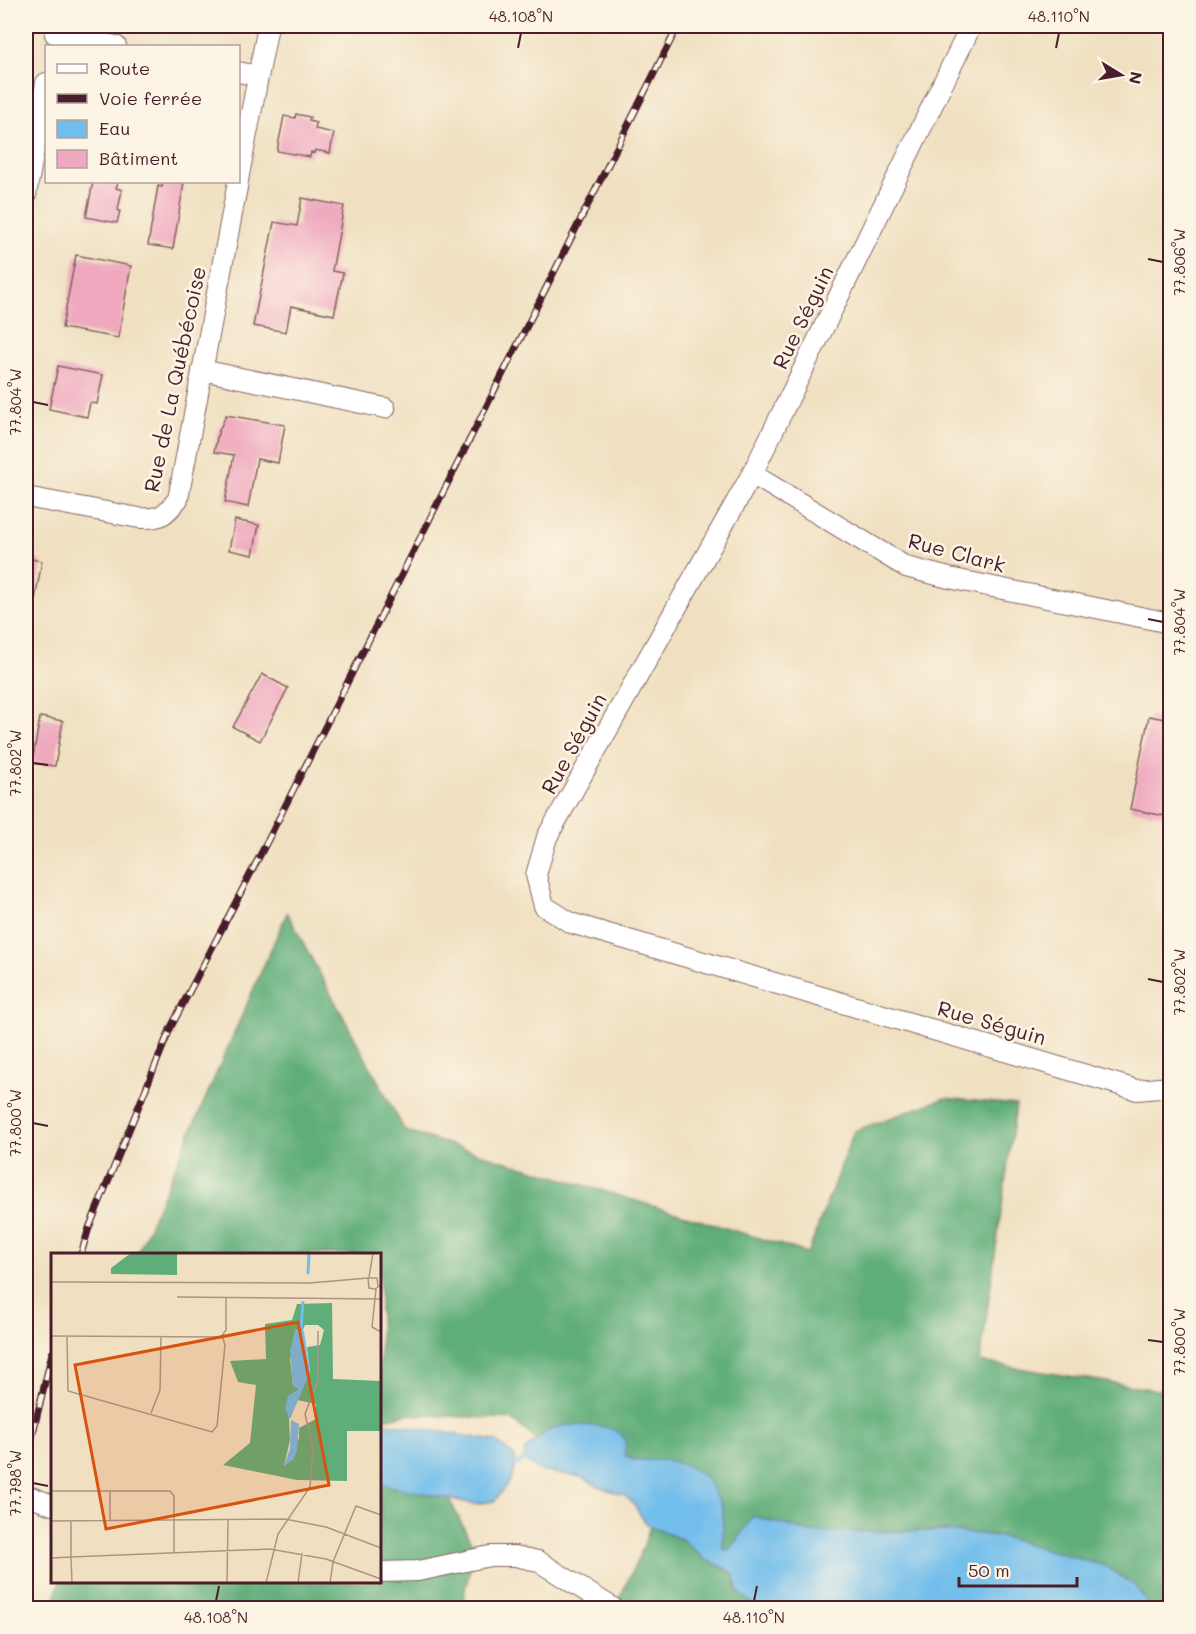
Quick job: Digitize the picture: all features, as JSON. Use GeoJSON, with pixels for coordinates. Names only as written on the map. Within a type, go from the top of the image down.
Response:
{"type":"FeatureCollection","features":[{"type":"Feature","properties":{"kind":"street","name":"Rue de La Québécoise"},"geometry":{"type":"LineString","coordinates":[[240,170],[268,26]]}},
{"type":"Feature","properties":{"kind":"street","name":"Rue Séguin"},"geometry":{"type":"LineString","coordinates":[[971,26],[752,474],[547,837],[536,875],[544,906],[572,923],[1137,1090],[1170,1087]]}},
{"type":"Feature","properties":{"kind":"street"},"geometry":{"type":"LineString","coordinates":[[55,35],[110,45]]}},
{"type":"Feature","properties":{"kind":"street"},"geometry":{"type":"LineString","coordinates":[[240,72],[258,76]]}},
{"type":"Feature","properties":{"kind":"street"},"geometry":{"type":"LineString","coordinates":[[26,195],[31,141],[45,86]]}},
{"type":"Feature","properties":{"kind":"street","name":"Rue de La Québécoise"},"geometry":{"type":"LineString","coordinates":[[26,497],[154,519],[168,512],[178,499],[238,183]]}},
{"type":"Feature","properties":{"kind":"street"},"geometry":{"type":"LineString","coordinates":[[202,370],[386,408]]}},
{"type":"Feature","properties":{"kind":"street","name":"Rue Clark"},"geometry":{"type":"LineString","coordinates":[[752,474],[906,567],[949,578],[1170,623]]}},
{"type":"Feature","properties":{"kind":"street"},"geometry":{"type":"LineString","coordinates":[[26,1495],[51,1505]]}},
{"type":"Feature","properties":{"kind":"street"},"geometry":{"type":"LineString","coordinates":[[381,1572],[418,1571],[490,1556],[515,1556],[538,1561],[613,1608]]}},
{"type":"Feature","properties":{"kind":"green space"},"geometry":{"type":"Polygon","coordinates":[[[287,913],[405,1131],[808,1253],[854,1131],[945,1098],[1016,1105],[980,1362],[1170,1392],[1170,1608],[1150,1608],[1105,1566],[999,1536],[944,1531],[810,1532],[753,1516],[730,1550],[723,1549],[723,1508],[647,1461],[634,1460],[625,1455],[625,1441],[547,1431],[537,1440],[511,1419],[407,1414],[381,1420],[381,1253],[137,1253],[287,913]]]}},
{"type":"Feature","properties":{"kind":"green space"},"geometry":{"type":"Polygon","coordinates":[[[381,1484],[448,1497],[475,1550],[465,1589],[464,1608],[52,1608],[60,1583],[381,1583],[381,1484]]]}},
{"type":"Feature","properties":{"kind":"green space"},"geometry":{"type":"Polygon","coordinates":[[[650,1526],[683,1540],[706,1561],[733,1573],[738,1592],[758,1608],[615,1608],[643,1548],[650,1526]]]}},
{"type":"Feature","properties":{"kind":"water"},"geometry":{"type":"Polygon","coordinates":[[[381,1422],[495,1441],[514,1456],[514,1470],[507,1486],[494,1501],[475,1504],[381,1484],[381,1422]]]}},
{"type":"Feature","properties":{"kind":"water"},"geometry":{"type":"Polygon","coordinates":[[[565,1425],[598,1426],[615,1430],[625,1440],[625,1455],[634,1460],[667,1460],[688,1466],[706,1478],[723,1508],[723,1549],[730,1550],[753,1516],[810,1532],[944,1531],[999,1536],[1105,1566],[1136,1586],[1150,1608],[758,1608],[738,1592],[733,1573],[706,1561],[683,1540],[650,1526],[624,1495],[599,1487],[583,1477],[540,1471],[524,1460],[525,1450],[547,1431],[565,1425]]]}},
{"type":"Feature","properties":{"kind":"building"},"geometry":{"type":"Polygon","coordinates":[[[296,114],[310,117],[309,121],[316,123],[315,129],[334,133],[330,153],[315,150],[314,153],[311,152],[310,157],[277,151],[284,116],[295,118],[296,114]]]}},
{"type":"Feature","properties":{"kind":"building"},"geometry":{"type":"Polygon","coordinates":[[[93,183],[118,183],[116,188],[122,190],[117,223],[86,217],[93,183]]]}},
{"type":"Feature","properties":{"kind":"building"},"geometry":{"type":"Polygon","coordinates":[[[163,183],[184,183],[173,249],[148,245],[158,186],[162,187],[163,183]]]}},
{"type":"Feature","properties":{"kind":"building"},"geometry":{"type":"Polygon","coordinates":[[[302,198],[344,206],[332,271],[343,273],[334,315],[291,306],[286,332],[253,326],[274,222],[297,226],[302,198]]]}},
{"type":"Feature","properties":{"kind":"building"},"geometry":{"type":"Polygon","coordinates":[[[76,255],[131,266],[118,338],[62,328],[76,255]]]}},
{"type":"Feature","properties":{"kind":"building"},"geometry":{"type":"Polygon","coordinates":[[[58,366],[103,375],[97,404],[90,403],[87,417],[49,409],[58,366]]]}},
{"type":"Feature","properties":{"kind":"building"},"geometry":{"type":"Polygon","coordinates":[[[226,415],[285,425],[278,463],[257,459],[248,507],[225,502],[234,455],[214,452],[218,433],[226,415]]]}},
{"type":"Feature","properties":{"kind":"building"},"geometry":{"type":"Polygon","coordinates":[[[235,520],[259,525],[253,555],[229,550],[235,520]]]}},
{"type":"Feature","properties":{"kind":"building"},"geometry":{"type":"Polygon","coordinates":[[[26,558],[42,561],[32,616],[26,616],[26,558]]]}},
{"type":"Feature","properties":{"kind":"building"},"geometry":{"type":"Polygon","coordinates":[[[262,674],[288,688],[260,741],[233,727],[262,674]]]}},
{"type":"Feature","properties":{"kind":"building"},"geometry":{"type":"Polygon","coordinates":[[[1149,716],[1170,720],[1170,817],[1130,809],[1149,716]]]}},
{"type":"Feature","properties":{"kind":"building"},"geometry":{"type":"Polygon","coordinates":[[[40,717],[63,721],[55,766],[32,763],[40,717]]]}},
{"type":"Feature","properties":{"kind":"waterway"},"geometry":{"type":"LineString","coordinates":[[515,1465],[529,1460]]}},
{"type":"Feature","properties":{"kind":"railway"},"geometry":{"type":"LineString","coordinates":[[81,1253],[89,1228],[171,1027],[269,838],[678,26]]}},
{"type":"Feature","properties":{"kind":"railway"},"geometry":{"type":"LineString","coordinates":[[26,1462],[51,1357]]}}]}
